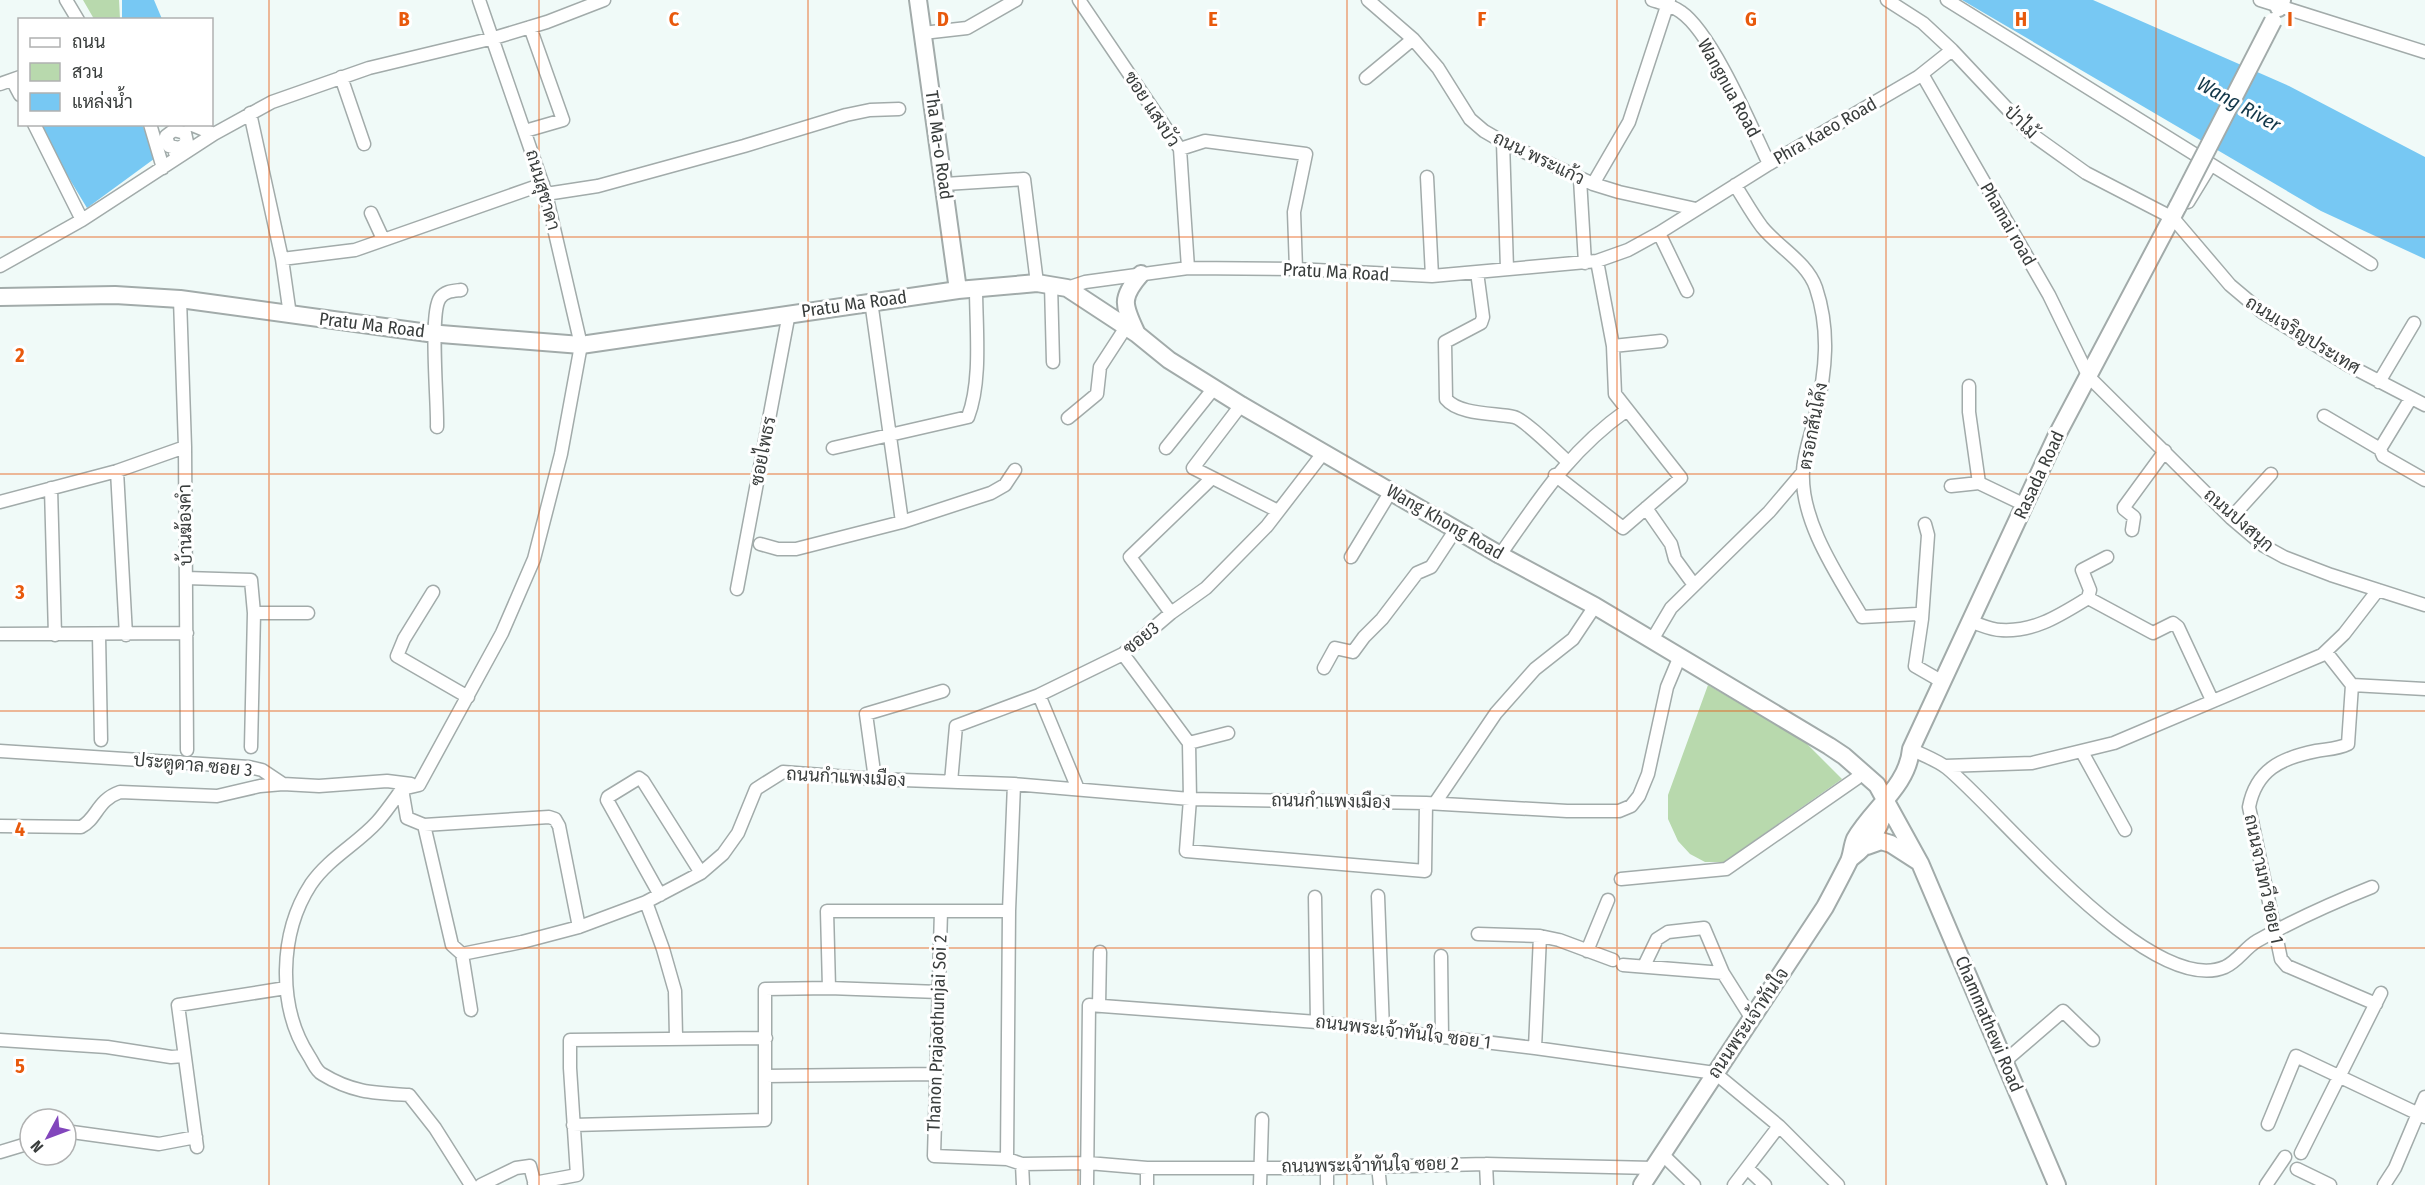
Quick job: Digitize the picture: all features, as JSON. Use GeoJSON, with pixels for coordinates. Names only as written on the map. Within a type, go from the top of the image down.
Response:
{"type":"FeatureCollection","features":[{"type":"Feature","properties":{"kind":"main road","name":"Tha Ma-o Road"},"geometry":{"type":"LineString","coordinates":[[918,0],[958,290]]}},
{"type":"Feature","properties":{"kind":"main road","name":"Rasada Road"},"geometry":{"type":"LineString","coordinates":[[1886,800],[1910,759],[1911,749],[1941,681],[2057,435],[2175,212],[2278,9]]}},
{"type":"Feature","properties":{"kind":"main road"},"geometry":{"type":"LineString","coordinates":[[1131,330],[1125,300],[1128,289],[1141,274]]}},
{"type":"Feature","properties":{"kind":"main road","name":"Pratu Ma Road"},"geometry":{"type":"LineString","coordinates":[[0,297],[115,295],[180,299],[435,333],[581,345],[958,290],[1052,285]]}},
{"type":"Feature","properties":{"kind":"main road","name":"Wang Khong Road"},"geometry":{"type":"LineString","coordinates":[[1052,285],[1131,330],[1169,360],[1241,405],[1500,555],[1595,606],[1829,746],[1877,785],[1886,800]]}},
{"type":"Feature","properties":{"kind":"main road","name":"Wang Khong Road"},"geometry":{"type":"LineString","coordinates":[[1829,746],[1838,760],[1870,793],[1886,800]]}},
{"type":"Feature","properties":{"kind":"main road","name":"ถนนพระเจ้าทันใจ"},"geometry":{"type":"LineString","coordinates":[[1850,859],[1867,846],[1883,820],[1886,800]]}},
{"type":"Feature","properties":{"kind":"main road","name":"ถนนพระเจ้าทันใจ"},"geometry":{"type":"LineString","coordinates":[[1642,1185],[1825,907],[1850,859],[1854,841],[1876,809],[1886,800]]}},
{"type":"Feature","properties":{"kind":"main road","name":"Chammathewi Road"},"geometry":{"type":"LineString","coordinates":[[1886,800],[1920,863],[2057,1185]]}},
{"type":"Feature","properties":{"kind":"main road"},"geometry":{"type":"LineString","coordinates":[[1867,846],[1881,841],[1891,844],[1920,863]]}},
{"type":"Feature","properties":{"kind":"street"},"geometry":{"type":"LineString","coordinates":[[66,0],[77,18]]}},
{"type":"Feature","properties":{"kind":"street","name":"ถนนสุชาดา"},"geometry":{"type":"LineString","coordinates":[[479,0],[545,189],[581,345]]}},
{"type":"Feature","properties":{"kind":"street"},"geometry":{"type":"LineString","coordinates":[[0,266],[82,220],[214,134],[272,102],[369,68],[530,27],[604,0]]}},
{"type":"Feature","properties":{"kind":"street"},"geometry":{"type":"LineString","coordinates":[[923,33],[967,28],[1016,0]]}},
{"type":"Feature","properties":{"kind":"street","name":"ซอย แสงบัว"},"geometry":{"type":"LineString","coordinates":[[1079,0],[1180,149],[1188,268]]}},
{"type":"Feature","properties":{"kind":"street","name":"ถนน พระแก้ว"},"geometry":{"type":"LineString","coordinates":[[1368,0],[1413,39],[1438,68],[1470,118],[1503,142],[1593,184],[1696,209]]}},
{"type":"Feature","properties":{"kind":"street","name":"Wangnua Road"},"geometry":{"type":"LineString","coordinates":[[1652,0],[1668,2],[1683,13],[1702,36],[1731,84],[1769,164]]}},
{"type":"Feature","properties":{"kind":"street","name":"ป่าไม้"},"geometry":{"type":"LineString","coordinates":[[1887,0],[1908,4],[1923,23],[1952,50],[2030,133],[2086,173],[2175,212]]}},
{"type":"Feature","properties":{"kind":"street"},"geometry":{"type":"LineString","coordinates":[[1947,0],[2371,264]]}},
{"type":"Feature","properties":{"kind":"street"},"geometry":{"type":"LineString","coordinates":[[2260,0],[2278,9],[2425,52]]}},
{"type":"Feature","properties":{"kind":"street"},"geometry":{"type":"LineString","coordinates":[[1593,184],[1629,122],[1668,2]]}},
{"type":"Feature","properties":{"kind":"street"},"geometry":{"type":"LineString","coordinates":[[525,131],[563,120],[530,27]]}},
{"type":"Feature","properties":{"kind":"street"},"geometry":{"type":"LineString","coordinates":[[1366,78],[1413,39]]}},
{"type":"Feature","properties":{"kind":"street","name":"Phra Kaeo Road"},"geometry":{"type":"LineString","coordinates":[[1696,209],[1922,74],[1952,50]]}},
{"type":"Feature","properties":{"kind":"street","name":"Phamai road"},"geometry":{"type":"LineString","coordinates":[[1922,74],[2049,296],[2089,377]]}},
{"type":"Feature","properties":{"kind":"street"},"geometry":{"type":"LineString","coordinates":[[341,77],[364,144]]}},
{"type":"Feature","properties":{"kind":"street"},"geometry":{"type":"LineString","coordinates":[[282,259],[355,250],[383,239],[545,189],[610,183],[846,115],[870,110],[899,109]]}},
{"type":"Feature","properties":{"kind":"street"},"geometry":{"type":"LineString","coordinates":[[250,113],[282,259],[290,315]]}},
{"type":"Feature","properties":{"kind":"street"},"geometry":{"type":"LineString","coordinates":[[35,126],[82,220]]}},
{"type":"Feature","properties":{"kind":"street"},"geometry":{"type":"LineString","coordinates":[[151,126],[164,168]]}},
{"type":"Feature","properties":{"kind":"street"},"geometry":{"type":"LineString","coordinates":[[161,126],[177,135],[214,134]]}},
{"type":"Feature","properties":{"kind":"street"},"geometry":{"type":"LineString","coordinates":[[177,135],[214,134]]}},
{"type":"Feature","properties":{"kind":"street"},"geometry":{"type":"LineString","coordinates":[[164,168],[177,135]]}},
{"type":"Feature","properties":{"kind":"street"},"geometry":{"type":"LineString","coordinates":[[1180,149],[1205,141],[1306,153],[1294,212],[1296,269]]}},
{"type":"Feature","properties":{"kind":"street"},"geometry":{"type":"LineString","coordinates":[[1503,142],[1507,269]]}},
{"type":"Feature","properties":{"kind":"street"},"geometry":{"type":"LineString","coordinates":[[2175,212],[2183,210],[2210,165]]}},
{"type":"Feature","properties":{"kind":"street"},"geometry":{"type":"LineString","coordinates":[[1427,177],[1432,276]]}},
{"type":"Feature","properties":{"kind":"street"},"geometry":{"type":"LineString","coordinates":[[945,184],[1024,179],[1052,285],[1053,362]]}},
{"type":"Feature","properties":{"kind":"street"},"geometry":{"type":"LineString","coordinates":[[1555,475],[1623,528],[1681,478],[1615,394],[1613,346],[1591,262],[1580,179]]}},
{"type":"Feature","properties":{"kind":"street","name":"ตรอกสันโค้ง"},"geometry":{"type":"LineString","coordinates":[[1735,185],[1762,226],[1807,270],[1816,286],[1825,321],[1827,349],[1817,412],[1803,472],[1809,518],[1824,552],[1862,617],[1917,615],[1922,619]]}},
{"type":"Feature","properties":{"kind":"street","name":"Pratu Ma Road"},"geometry":{"type":"LineString","coordinates":[[1052,285],[1188,268],[1296,269],[1432,276],[1591,262],[1628,250],[1696,209]]}},
{"type":"Feature","properties":{"kind":"street","name":"ถนนเจริญประเทศ"},"geometry":{"type":"LineString","coordinates":[[2175,212],[2230,285],[2248,301],[2348,365],[2425,405]]}},
{"type":"Feature","properties":{"kind":"street"},"geometry":{"type":"LineString","coordinates":[[371,213],[383,239]]}},
{"type":"Feature","properties":{"kind":"street"},"geometry":{"type":"LineString","coordinates":[[1659,233],[1688,291]]}},
{"type":"Feature","properties":{"kind":"street"},"geometry":{"type":"LineString","coordinates":[[1477,273],[1483,317],[1481,323],[1445,342],[1446,399],[1450,404],[1478,413],[1517,417],[1568,462]]}},
{"type":"Feature","properties":{"kind":"street"},"geometry":{"type":"LineString","coordinates":[[833,448],[968,417],[973,399],[976,369],[976,288]]}},
{"type":"Feature","properties":{"kind":"street"},"geometry":{"type":"LineString","coordinates":[[437,427],[436,308],[440,298],[451,291],[461,290]]}},
{"type":"Feature","properties":{"kind":"street","name":"บ้านฆ้องคำ"},"geometry":{"type":"LineString","coordinates":[[180,299],[185,447],[187,750]]}},
{"type":"Feature","properties":{"kind":"street"},"geometry":{"type":"LineString","coordinates":[[872,301],[902,522]]}},
{"type":"Feature","properties":{"kind":"street","name":"ซอยไพธร"},"geometry":{"type":"LineString","coordinates":[[737,589],[789,313]]}},
{"type":"Feature","properties":{"kind":"street"},"geometry":{"type":"LineString","coordinates":[[2379,382],[2414,323]]}},
{"type":"Feature","properties":{"kind":"street"},"geometry":{"type":"LineString","coordinates":[[1068,418],[1097,394],[1100,367],[1131,330]]}},
{"type":"Feature","properties":{"kind":"street"},"geometry":{"type":"LineString","coordinates":[[1613,346],[1661,341]]}},
{"type":"Feature","properties":{"kind":"street"},"geometry":{"type":"LineString","coordinates":[[471,1185],[435,1128],[410,1095],[359,1091],[320,1073],[298,1040],[286,988],[288,939],[299,907],[311,884],[324,868],[377,822],[402,789],[418,785],[502,633],[534,559],[561,454],[581,345]]}},
{"type":"Feature","properties":{"kind":"street","name":"ถนนปงสนุก"},"geometry":{"type":"LineString","coordinates":[[2089,377],[2230,518],[2264,546],[2284,557],[2378,591],[2425,605]]}},
{"type":"Feature","properties":{"kind":"street"},"geometry":{"type":"LineString","coordinates":[[1969,386],[1969,412],[1980,477],[1979,483]]}},
{"type":"Feature","properties":{"kind":"street"},"geometry":{"type":"LineString","coordinates":[[1166,448],[1214,388]]}},
{"type":"Feature","properties":{"kind":"street"},"geometry":{"type":"LineString","coordinates":[[2380,449],[2411,398]]}},
{"type":"Feature","properties":{"kind":"street"},"geometry":{"type":"LineString","coordinates":[[1241,405],[1193,468],[1278,512]]}},
{"type":"Feature","properties":{"kind":"street"},"geometry":{"type":"LineString","coordinates":[[1500,555],[1555,475],[1590,438],[1627,410]]}},
{"type":"Feature","properties":{"kind":"street"},"geometry":{"type":"LineString","coordinates":[[2324,416],[2380,449],[2383,456],[2425,480]]}},
{"type":"Feature","properties":{"kind":"street"},"geometry":{"type":"LineString","coordinates":[[0,502],[117,471],[185,447]]}},
{"type":"Feature","properties":{"kind":"street"},"geometry":{"type":"LineString","coordinates":[[2132,530],[2134,517],[2124,507],[2165,451]]}},
{"type":"Feature","properties":{"kind":"street","name":"ซอย3"},"geometry":{"type":"LineString","coordinates":[[951,782],[956,726],[1039,694],[1123,654],[1171,613],[1206,588],[1278,512],[1324,452]]}},
{"type":"Feature","properties":{"kind":"street"},"geometry":{"type":"LineString","coordinates":[[760,544],[778,549],[796,549],[902,522],[991,493],[1005,484],[1015,470]]}},
{"type":"Feature","properties":{"kind":"street"},"geometry":{"type":"LineString","coordinates":[[117,471],[126,635]]}},
{"type":"Feature","properties":{"kind":"street"},"geometry":{"type":"LineString","coordinates":[[1652,640],[1671,608],[1769,512],[1803,472]]}},
{"type":"Feature","properties":{"kind":"street"},"geometry":{"type":"LineString","coordinates":[[2230,518],[2271,474]]}},
{"type":"Feature","properties":{"kind":"street"},"geometry":{"type":"LineString","coordinates":[[1171,613],[1130,557],[1212,478]]}},
{"type":"Feature","properties":{"kind":"street"},"geometry":{"type":"LineString","coordinates":[[1951,486],[1979,483],[2025,505]]}},
{"type":"Feature","properties":{"kind":"street"},"geometry":{"type":"LineString","coordinates":[[51,488],[55,635]]}},
{"type":"Feature","properties":{"kind":"street"},"geometry":{"type":"LineString","coordinates":[[1351,557],[1391,491]]}},
{"type":"Feature","properties":{"kind":"street"},"geometry":{"type":"LineString","coordinates":[[1646,508],[1671,544],[1676,559],[1694,585]]}},
{"type":"Feature","properties":{"kind":"street"},"geometry":{"type":"LineString","coordinates":[[1925,524],[1928,535],[1922,619],[1915,666],[1941,681]]}},
{"type":"Feature","properties":{"kind":"street"},"geometry":{"type":"LineString","coordinates":[[1323,668],[1335,648],[1353,652],[1356,650],[1364,637],[1382,619],[1417,573],[1431,567],[1456,529]]}},
{"type":"Feature","properties":{"kind":"street"},"geometry":{"type":"LineString","coordinates":[[1969,621],[1999,630],[2027,629],[2059,617],[2088,598],[2090,590],[2082,570],[2107,557]]}},
{"type":"Feature","properties":{"kind":"street"},"geometry":{"type":"LineString","coordinates":[[186,578],[249,579],[252,585],[254,613],[251,747]]}},
{"type":"Feature","properties":{"kind":"street"},"geometry":{"type":"LineString","coordinates":[[1946,766],[2032,763],[2114,743],[2212,700],[2294,669],[2326,652],[2344,634],[2378,591]]}},
{"type":"Feature","properties":{"kind":"street"},"geometry":{"type":"LineString","coordinates":[[433,592],[404,639],[397,656],[468,697]]}},
{"type":"Feature","properties":{"kind":"street"},"geometry":{"type":"LineString","coordinates":[[2088,598],[2153,633],[2173,623],[2183,636],[2212,700]]}},
{"type":"Feature","properties":{"kind":"street"},"geometry":{"type":"LineString","coordinates":[[1123,654],[1189,743],[1190,799],[1186,851],[1425,871],[1431,803],[1496,713],[1535,669],[1573,639],[1595,606]]}},
{"type":"Feature","properties":{"kind":"street"},"geometry":{"type":"LineString","coordinates":[[254,613],[308,613]]}},
{"type":"Feature","properties":{"kind":"street"},"geometry":{"type":"LineString","coordinates":[[0,634],[187,633]]}},
{"type":"Feature","properties":{"kind":"street"},"geometry":{"type":"LineString","coordinates":[[99,635],[101,740]]}},
{"type":"Feature","properties":{"kind":"street"},"geometry":{"type":"LineString","coordinates":[[2326,652],[2352,685],[2425,688]]}},
{"type":"Feature","properties":{"kind":"street","name":"ถนนกำแพงเมือง"},"geometry":{"type":"LineString","coordinates":[[462,954],[579,927],[646,902],[701,873],[723,854],[738,833],[756,789],[783,772],[1014,784],[1190,799],[1431,803],[1567,811],[1619,811],[1631,806],[1639,796],[1648,774],[1667,687],[1680,656]]}},
{"type":"Feature","properties":{"kind":"street","name":"ถนนจามทวี ซอย 1"},"geometry":{"type":"LineString","coordinates":[[2341,1076],[2379,998],[2287,966],[2281,959],[2249,807],[2254,787],[2264,774],[2283,761],[2348,744],[2352,685]]}},
{"type":"Feature","properties":{"kind":"street"},"geometry":{"type":"LineString","coordinates":[[875,778],[866,714],[944,691]]}},
{"type":"Feature","properties":{"kind":"street"},"geometry":{"type":"LineString","coordinates":[[1039,694],[1078,789]]}},
{"type":"Feature","properties":{"kind":"street"},"geometry":{"type":"LineString","coordinates":[[1189,743],[1228,733]]}},
{"type":"Feature","properties":{"kind":"street"},"geometry":{"type":"LineString","coordinates":[[1911,749],[1946,766],[2079,897],[2127,936],[2160,958],[2186,969],[2224,967],[2239,958],[2253,943],[2315,911],[2372,887]]}},
{"type":"Feature","properties":{"kind":"street","name":"ประตูดาล ซอย 3"},"geometry":{"type":"LineString","coordinates":[[0,750],[249,767],[262,770],[283,784],[319,786],[387,782],[418,785]]}},
{"type":"Feature","properties":{"kind":"street"},"geometry":{"type":"LineString","coordinates":[[2082,752],[2125,830]]}},
{"type":"Feature","properties":{"kind":"street"},"geometry":{"type":"LineString","coordinates":[[660,895],[607,800],[608,797],[639,778],[701,873]]}},
{"type":"Feature","properties":{"kind":"street"},"geometry":{"type":"LineString","coordinates":[[1621,879],[1726,869],[1857,778]]}},
{"type":"Feature","properties":{"kind":"street"},"geometry":{"type":"LineString","coordinates":[[0,826],[81,827],[87,823],[106,799],[120,792],[217,796],[260,786],[283,784]]}},
{"type":"Feature","properties":{"kind":"street"},"geometry":{"type":"LineString","coordinates":[[1007,1159],[1009,911],[1014,784]]}},
{"type":"Feature","properties":{"kind":"street"},"geometry":{"type":"LineString","coordinates":[[402,789],[407,818],[424,825],[549,817],[555,819],[559,826],[579,927]]}},
{"type":"Feature","properties":{"kind":"street"},"geometry":{"type":"LineString","coordinates":[[424,825],[452,945],[462,954],[471,1010]]}},
{"type":"Feature","properties":{"kind":"street"},"geometry":{"type":"LineString","coordinates":[[1378,896],[1383,1030]]}},
{"type":"Feature","properties":{"kind":"street"},"geometry":{"type":"LineString","coordinates":[[1315,897],[1317,1022]]}},
{"type":"Feature","properties":{"kind":"street"},"geometry":{"type":"LineString","coordinates":[[1587,951],[1608,900]]}},
{"type":"Feature","properties":{"kind":"street"},"geometry":{"type":"LineString","coordinates":[[646,902],[675,992],[676,1037]]}},
{"type":"Feature","properties":{"kind":"street"},"geometry":{"type":"LineString","coordinates":[[829,988],[827,911],[1009,911]]}},
{"type":"Feature","properties":{"kind":"street","name":"Thanon Prajaothunjai Soi 2"},"geometry":{"type":"LineString","coordinates":[[941,911],[934,1156],[1007,1159]]}},
{"type":"Feature","properties":{"kind":"street"},"geometry":{"type":"LineString","coordinates":[[1644,966],[1657,939],[1668,932],[1704,928],[1723,973],[1752,1018]]}},
{"type":"Feature","properties":{"kind":"street"},"geometry":{"type":"LineString","coordinates":[[1478,934],[1540,936],[1559,939],[1618,962],[1723,973]]}},
{"type":"Feature","properties":{"kind":"street"},"geometry":{"type":"LineString","coordinates":[[1535,1048],[1540,936]]}},
{"type":"Feature","properties":{"kind":"street"},"geometry":{"type":"LineString","coordinates":[[1088,1185],[1094,1006],[1100,952]]}},
{"type":"Feature","properties":{"kind":"street"},"geometry":{"type":"LineString","coordinates":[[1441,956],[1442,1037]]}},
{"type":"Feature","properties":{"kind":"street"},"geometry":{"type":"LineString","coordinates":[[78,1133],[159,1144],[196,1142],[178,1005],[286,988]]}},
{"type":"Feature","properties":{"kind":"street"},"geometry":{"type":"LineString","coordinates":[[573,1125],[765,1120],[765,989],[829,988],[939,992]]}},
{"type":"Feature","properties":{"kind":"street","name":"ถนนพระเจ้าทันใจ ซอย 1"},"geometry":{"type":"LineString","coordinates":[[1094,1006],[1317,1022],[1535,1048],[1715,1073]]}},
{"type":"Feature","properties":{"kind":"street"},"geometry":{"type":"LineString","coordinates":[[2006,1061],[2063,1011],[2093,1040]]}},
{"type":"Feature","properties":{"kind":"street"},"geometry":{"type":"LineString","coordinates":[[481,1185],[516,1168],[530,1166],[535,1184],[577,1175],[570,1040],[676,1037],[766,1038]]}},
{"type":"Feature","properties":{"kind":"street"},"geometry":{"type":"LineString","coordinates":[[0,1040],[107,1047],[171,1057],[183,1056]]}},
{"type":"Feature","properties":{"kind":"street"},"geometry":{"type":"LineString","coordinates":[[2268,1124],[2296,1056],[2422,1116]]}},
{"type":"Feature","properties":{"kind":"street"},"geometry":{"type":"LineString","coordinates":[[1715,1073],[1779,1126],[1838,1185]]}},
{"type":"Feature","properties":{"kind":"street"},"geometry":{"type":"LineString","coordinates":[[765,1076],[935,1074]]}},
{"type":"Feature","properties":{"kind":"street"},"geometry":{"type":"LineString","coordinates":[[2301,1153],[2341,1076]]}},
{"type":"Feature","properties":{"kind":"street"},"geometry":{"type":"LineString","coordinates":[[2384,1185],[2422,1116],[2425,1097]]}},
{"type":"Feature","properties":{"kind":"street"},"geometry":{"type":"LineString","coordinates":[[1260,1185],[1262,1119]]}},
{"type":"Feature","properties":{"kind":"street"},"geometry":{"type":"LineString","coordinates":[[1734,1185],[1779,1126]]}},
{"type":"Feature","properties":{"kind":"street"},"geometry":{"type":"LineString","coordinates":[[0,1152],[18,1147]]}},
{"type":"Feature","properties":{"kind":"street"},"geometry":{"type":"LineString","coordinates":[[2266,1185],[2285,1157]]}},
{"type":"Feature","properties":{"kind":"street","name":"ถนนพระเจ้าทันใจ ซอย 2"},"geometry":{"type":"LineString","coordinates":[[1007,1159],[1022,1164],[1088,1163],[1147,1168],[1261,1166],[1327,1168],[1658,1161]]}},
{"type":"Feature","properties":{"kind":"street"},"geometry":{"type":"LineString","coordinates":[[1658,1161],[1694,1185]]}},
{"type":"Feature","properties":{"kind":"street"},"geometry":{"type":"LineString","coordinates":[[1022,1164],[1023,1185]]}},
{"type":"Feature","properties":{"kind":"street"},"geometry":{"type":"LineString","coordinates":[[1486,1164],[1487,1185]]}},
{"type":"Feature","properties":{"kind":"street"},"geometry":{"type":"LineString","coordinates":[[1378,1166],[1380,1185]]}},
{"type":"Feature","properties":{"kind":"street"},"geometry":{"type":"LineString","coordinates":[[1147,1168],[1147,1185]]}},
{"type":"Feature","properties":{"kind":"street"},"geometry":{"type":"LineString","coordinates":[[1327,1168],[1327,1185]]}},
{"type":"Feature","properties":{"kind":"street"},"geometry":{"type":"LineString","coordinates":[[1747,1168],[1765,1185]]}},
{"type":"Feature","properties":{"kind":"street"},"geometry":{"type":"LineString","coordinates":[[2297,1169],[2330,1185]]}},
{"type":"Feature","properties":{"kind":"green space"},"geometry":{"type":"Polygon","coordinates":[[[83,0],[119,0],[120,18],[93,18],[83,0]]]}},
{"type":"Feature","properties":{"kind":"green space"},"geometry":{"type":"Polygon","coordinates":[[[1708,685],[1803,740],[1842,779],[1724,862],[1705,862],[1690,854],[1678,841],[1668,819],[1668,795],[1708,685]]]}},
{"type":"Feature","properties":{"kind":"water"},"geometry":{"type":"Polygon","coordinates":[[[122,0],[154,0],[162,18],[122,18],[122,0]]]}},
{"type":"Feature","properties":{"kind":"water","name":"Wang River"},"geometry":{"type":"Polygon","coordinates":[[[1962,0],[2093,0],[2289,86],[2425,157],[2425,259],[2321,211],[1962,0]]]}},
{"type":"Feature","properties":{"kind":"water"},"geometry":{"type":"Polygon","coordinates":[[[38,126],[143,126],[158,156],[87,208],[38,126]]]}}]}
